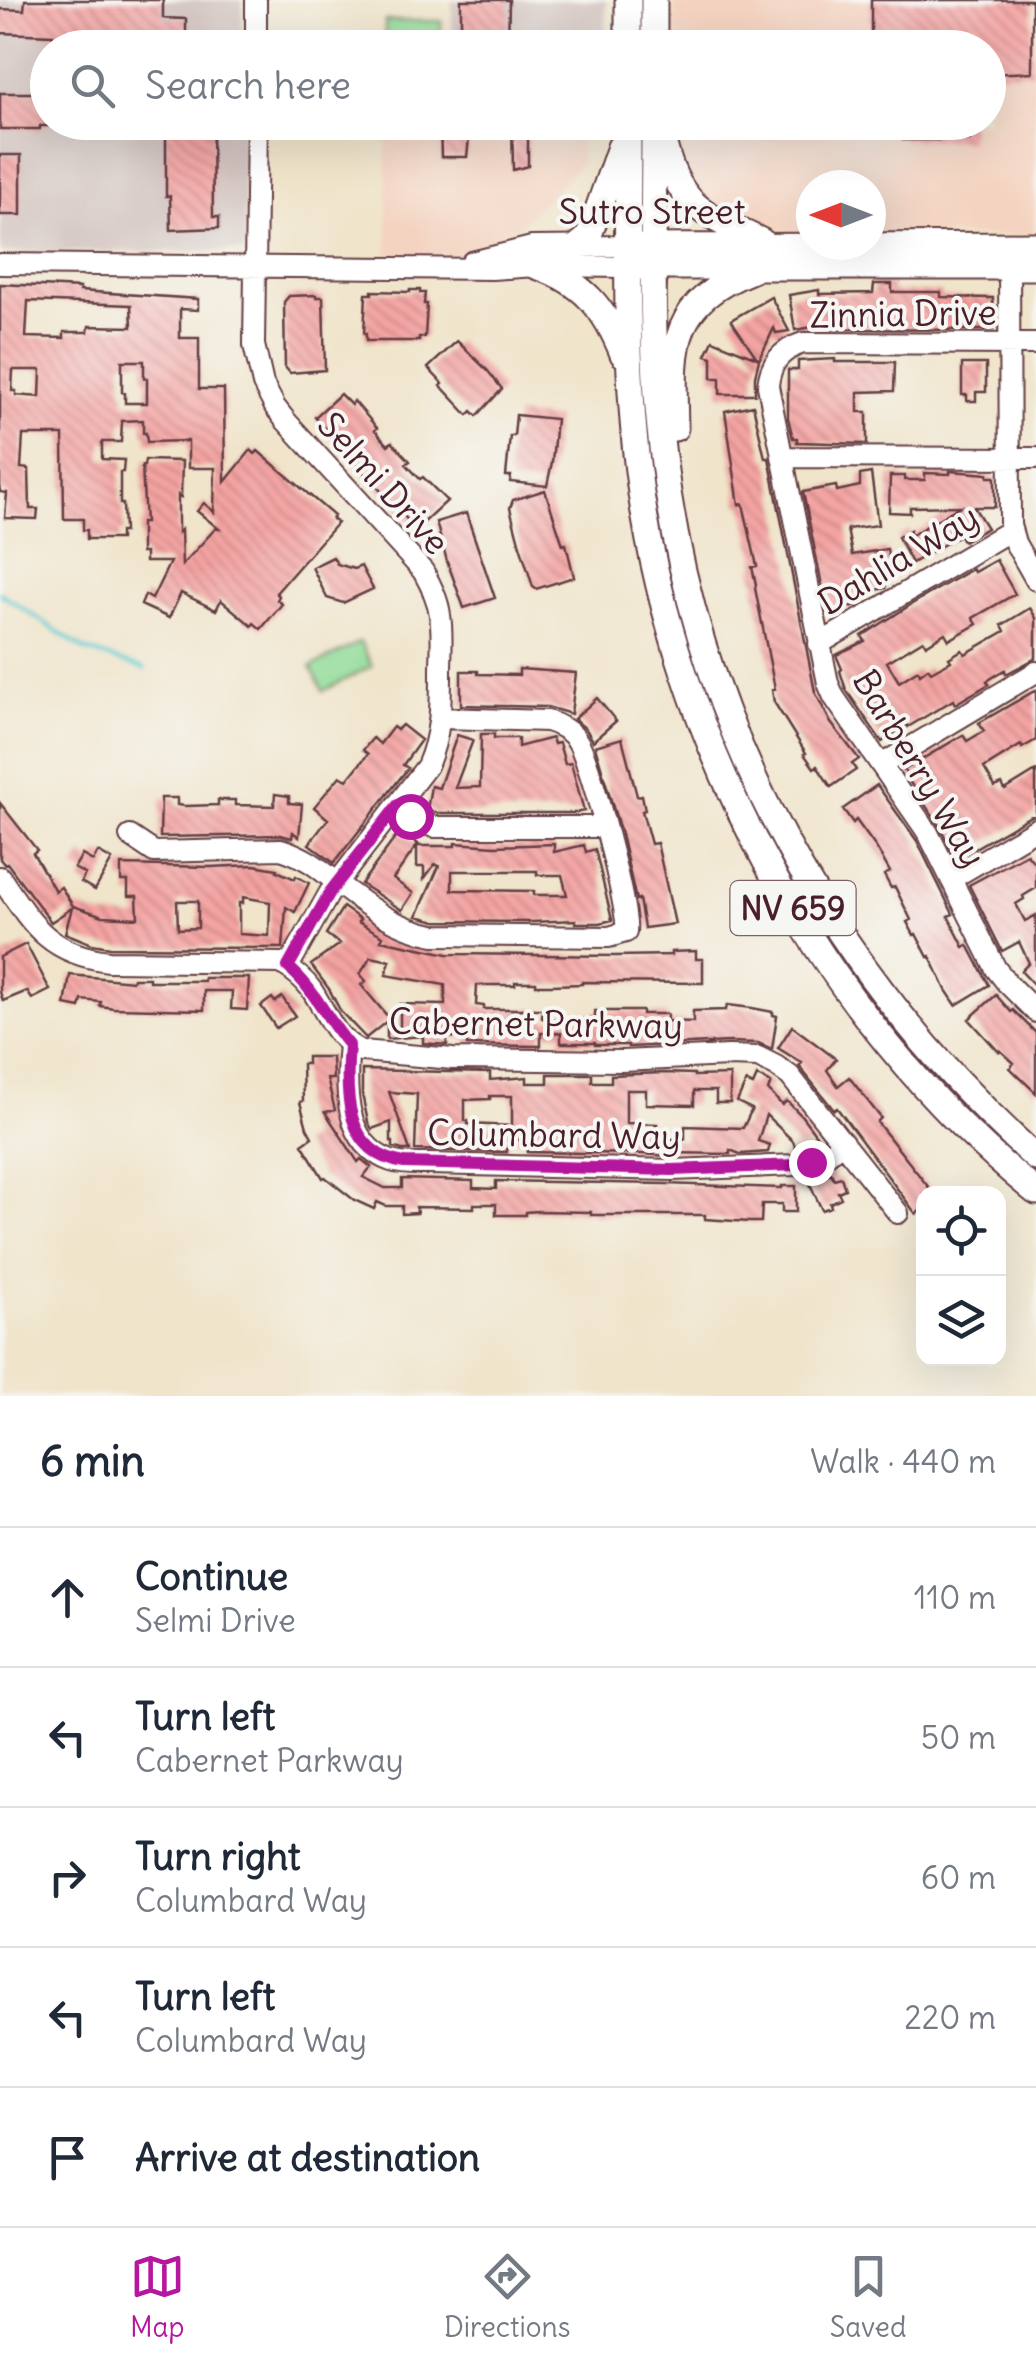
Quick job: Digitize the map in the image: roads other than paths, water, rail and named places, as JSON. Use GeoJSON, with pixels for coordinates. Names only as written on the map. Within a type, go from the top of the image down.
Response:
{"type":"FeatureCollection","features":[{"type":"Feature","properties":{"kind":"main road"},"geometry":{"type":"LineString","coordinates":[[628,0],[628,30]]}},
{"type":"Feature","properties":{"kind":"main road"},"geometry":{"type":"LineString","coordinates":[[654,0],[654,30]]}},
{"type":"Feature","properties":{"kind":"main road"},"geometry":{"type":"LineString","coordinates":[[578,246],[588,238],[598,214],[622,140]]}},
{"type":"Feature","properties":{"kind":"main road","name":"NV 659"},"geometry":{"type":"LineString","coordinates":[[629,140],[663,459],[676,538],[695,618],[724,706],[762,796],[806,878],[862,966],[948,1072],[1036,1158]]}},
{"type":"Feature","properties":{"kind":"main road","name":"NV 659"},"geometry":{"type":"LineString","coordinates":[[655,140],[630,380],[638,474],[665,610],[710,742],[778,885],[880,1034],[958,1120],[1036,1192]]}},
{"type":"Feature","properties":{"kind":"main road"},"geometry":{"type":"LineString","coordinates":[[662,140],[685,195],[765,256],[704,296],[681,330],[675,369],[676,538]]}},
{"type":"Feature","properties":{"kind":"main road","name":"Sutro Street"},"geometry":{"type":"LineString","coordinates":[[886,257],[1009,256],[1036,245]]}},
{"type":"Feature","properties":{"kind":"main road","name":"Sutro Street"},"geometry":{"type":"LineString","coordinates":[[641,257],[796,256]]}},
{"type":"Feature","properties":{"kind":"main road","name":"Sutro Street"},"geometry":{"type":"LineString","coordinates":[[1009,256],[1036,267]]}},
{"type":"Feature","properties":{"kind":"main road"},"geometry":{"type":"LineString","coordinates":[[536,266],[572,282],[604,312],[630,380]]}},
{"type":"Feature","properties":{"kind":"street"},"geometry":{"type":"LineString","coordinates":[[256,0],[256,30]]}},
{"type":"Feature","properties":{"kind":"street","name":"Selmi Drive"},"geometry":{"type":"LineString","coordinates":[[256,140],[254,345],[264,384],[275,407],[423,570],[436,597],[442,644],[440,718],[427,766],[337,883],[288,967]]}},
{"type":"Feature","properties":{"kind":"street","name":"Sutro Street"},"geometry":{"type":"LineString","coordinates":[[450,268],[518,250],[578,246],[641,257]]}},
{"type":"Feature","properties":{"kind":"street"},"geometry":{"type":"LineString","coordinates":[[1009,256],[1011,530],[1014,543],[1036,580]]}},
{"type":"Feature","properties":{"kind":"street","name":"Sutro Street"},"geometry":{"type":"LineString","coordinates":[[0,264],[492,269],[641,257]]}},
{"type":"Feature","properties":{"kind":"street","name":"Zinnia Drive"},"geometry":{"type":"LineString","coordinates":[[776,360],[803,343],[1036,344]]}},
{"type":"Feature","properties":{"kind":"street","name":"Barberry Way"},"geometry":{"type":"LineString","coordinates":[[776,360],[768,386],[828,684],[928,833],[996,969],[1036,1012]]}},
{"type":"Feature","properties":{"kind":"street"},"geometry":{"type":"LineString","coordinates":[[782,457],[1036,458]]}},
{"type":"Feature","properties":{"kind":"street","name":"Dahlia Way"},"geometry":{"type":"LineString","coordinates":[[820,644],[1011,530]]}},
{"type":"Feature","properties":{"kind":"street"},"geometry":{"type":"LineString","coordinates":[[881,765],[1036,672]]}},
{"type":"Feature","properties":{"kind":"street"},"geometry":{"type":"LineString","coordinates":[[130,836],[154,852],[281,850],[301,855],[387,919],[434,935],[608,937],[626,932],[624,904],[589,770],[570,732],[542,720],[440,718]]}},
{"type":"Feature","properties":{"kind":"street"},"geometry":{"type":"LineString","coordinates":[[398,805],[420,822],[434,826],[604,827]]}},
{"type":"Feature","properties":{"kind":"street"},"geometry":{"type":"LineString","coordinates":[[952,879],[1036,829]]}},
{"type":"Feature","properties":{"kind":"street"},"geometry":{"type":"LineString","coordinates":[[0,877],[39,931],[56,945],[88,959],[281,963],[288,967]]}},
{"type":"Feature","properties":{"kind":"street","name":"Cabernet Parkway"},"geometry":{"type":"LineString","coordinates":[[288,967],[311,989],[349,1045],[374,1053],[453,1059],[758,1058],[790,1076],[898,1213]]}},
{"type":"Feature","properties":{"kind":"street","name":"Columbard Way"},"geometry":{"type":"LineString","coordinates":[[349,1045],[346,1076],[351,1119],[368,1146],[392,1161],[672,1170],[797,1165],[824,1157],[843,1142]]}},
{"type":"Feature","properties":{"kind":"waterway"},"geometry":{"type":"LineString","coordinates":[[0,593],[85,650],[145,669]]}}]}
